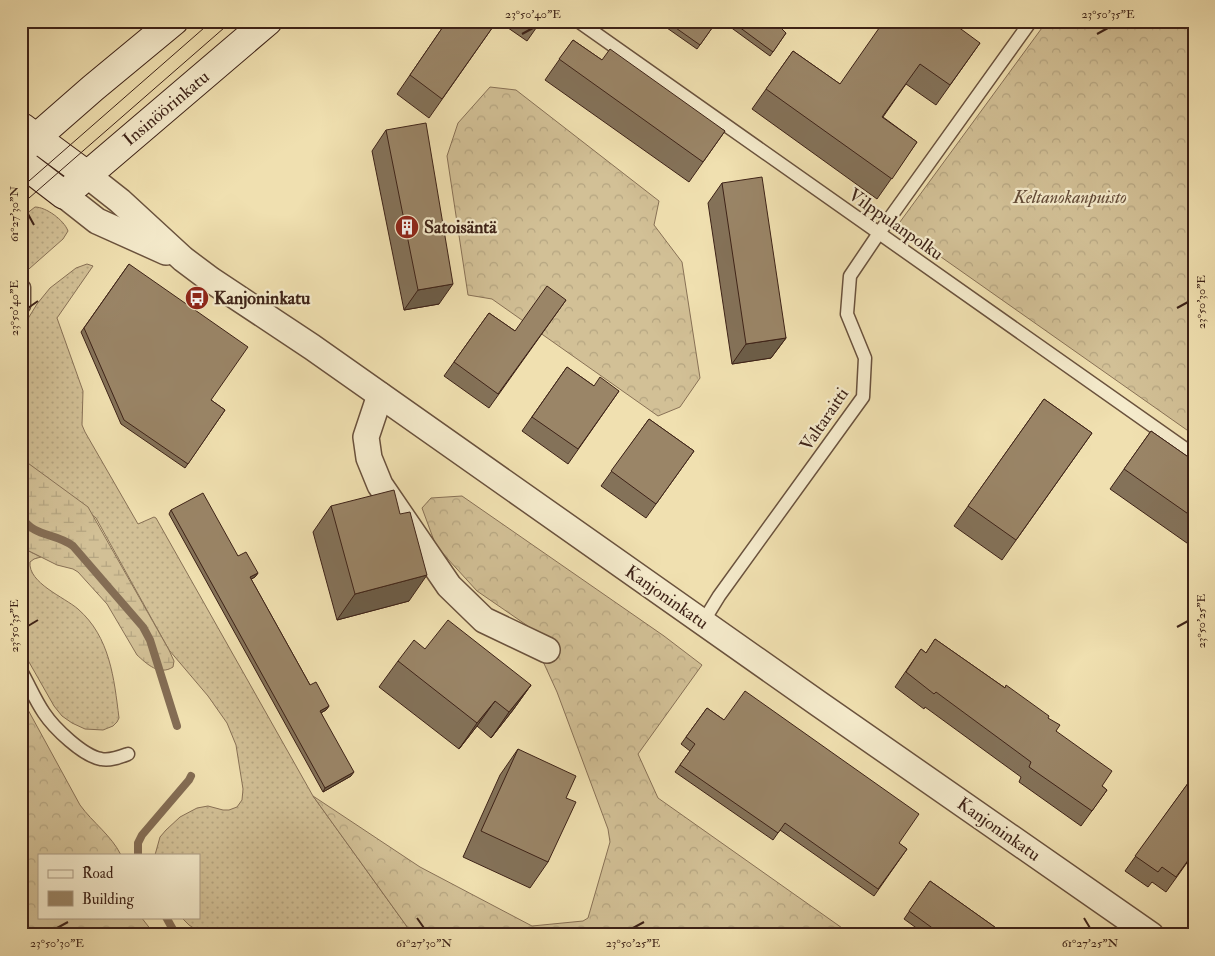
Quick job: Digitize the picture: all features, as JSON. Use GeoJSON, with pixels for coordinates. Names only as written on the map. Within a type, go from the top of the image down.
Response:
{"type":"FeatureCollection","features":[{"type":"Feature","properties":{"kind":"main road"},"geometry":{"type":"LineString","coordinates":[[26,138],[93,88],[174,21]]}},
{"type":"Feature","properties":{"kind":"main road","name":"Insinöörinkatu"},"geometry":{"type":"LineString","coordinates":[[64,195],[268,21]]}},
{"type":"Feature","properties":{"kind":"main road","name":"Kanjoninkatu"},"geometry":{"type":"LineString","coordinates":[[26,138],[87,175]]}},
{"type":"Feature","properties":{"kind":"main road","name":"Kanjoninkatu"},"geometry":{"type":"LineString","coordinates":[[21,162],[64,195]]}},
{"type":"Feature","properties":{"kind":"street","name":"Kanjoninkatu"},"geometry":{"type":"LineString","coordinates":[[87,175],[120,200],[183,259],[1151,935]]}},
{"type":"Feature","properties":{"kind":"street","name":"Kanjoninkatu"},"geometry":{"type":"LineString","coordinates":[[64,195],[97,221],[183,259]]}},
{"type":"Feature","properties":{"kind":"street"},"geometry":{"type":"LineString","coordinates":[[380,395],[366,437],[369,458],[380,485],[449,586],[484,620],[547,650]]}},
{"type":"Feature","properties":{"kind":"lane","name":"Vilppulanpolku"},"geometry":{"type":"LineString","coordinates":[[578,21],[1194,455]]}},
{"type":"Feature","properties":{"kind":"lane","name":"Valtaraitti"},"geometry":{"type":"LineString","coordinates":[[703,622],[719,596],[863,397],[865,358],[847,314],[850,276],[1031,21]]}},
{"type":"Feature","properties":{"kind":"lane"},"geometry":{"type":"LineString","coordinates":[[21,309],[24,306],[24,287]]}},
{"type":"Feature","properties":{"kind":"lane"},"geometry":{"type":"LineString","coordinates":[[21,671],[44,713],[56,727],[80,748],[92,756],[102,759],[128,754]]}},
{"type":"Feature","properties":{"kind":"green space","name":"Keltanokanpuisto"},"geometry":{"type":"Polygon","coordinates":[[[1047,21],[1194,21],[1194,435],[897,226],[1047,21]]]}},
{"type":"Feature","properties":{"kind":"green space"},"geometry":{"type":"Polygon","coordinates":[[[490,87],[516,90],[659,201],[654,225],[682,262],[700,378],[680,407],[658,416],[492,299],[468,295],[447,156],[458,123],[490,87]]]}},
{"type":"Feature","properties":{"kind":"green space"},"geometry":{"type":"Polygon","coordinates":[[[35,207],[44,209],[54,215],[63,223],[68,231],[63,239],[21,276],[21,218],[35,207]]]}},
{"type":"Feature","properties":{"kind":"green space"},"geometry":{"type":"Polygon","coordinates":[[[87,264],[93,266],[57,318],[83,391],[82,425],[85,432],[138,524],[154,517],[156,518],[313,796],[413,935],[204,935],[182,918],[200,918],[200,854],[155,854],[160,837],[180,817],[197,808],[208,806],[229,810],[237,807],[242,800],[243,789],[236,745],[227,723],[208,696],[169,650],[96,518],[21,458],[21,330],[37,304],[50,288],[76,268],[87,264]]]}},
{"type":"Feature","properties":{"kind":"green space"},"geometry":{"type":"Polygon","coordinates":[[[21,458],[88,507],[169,650],[174,661],[173,667],[158,670],[137,655],[107,604],[78,572],[57,565],[21,547],[21,458]]]}},
{"type":"Feature","properties":{"kind":"green space"},"geometry":{"type":"Polygon","coordinates":[[[462,496],[664,636],[702,665],[638,754],[658,798],[852,935],[413,935],[313,796],[420,867],[532,926],[583,921],[588,918],[610,842],[608,829],[557,692],[541,657],[538,633],[477,591],[436,546],[422,508],[431,498],[462,496]]]}},
{"type":"Feature","properties":{"kind":"green space"},"geometry":{"type":"Polygon","coordinates":[[[21,547],[41,557],[30,562],[31,570],[35,577],[48,589],[78,609],[89,620],[104,645],[112,673],[119,718],[113,726],[103,730],[85,729],[62,716],[54,706],[21,648],[21,547]]]}},
{"type":"Feature","properties":{"kind":"green space"},"geometry":{"type":"Polygon","coordinates":[[[21,697],[80,805],[112,841],[120,854],[38,854],[38,918],[142,918],[155,935],[21,935],[21,697]]]}},
{"type":"Feature","properties":{"kind":"building"},"geometry":{"type":"Polygon","coordinates":[[[447,21],[497,21],[442,99],[410,75],[447,21]]]}},
{"type":"Feature","properties":{"kind":"building"},"geometry":{"type":"Polygon","coordinates":[[[666,21],[717,21],[700,45],[666,21]]]}},
{"type":"Feature","properties":{"kind":"building"},"geometry":{"type":"Polygon","coordinates":[[[731,21],[787,21],[782,29],[786,33],[773,52],[731,21]]]}},
{"type":"Feature","properties":{"kind":"building"},"geometry":{"type":"Polygon","coordinates":[[[884,21],[950,21],[980,43],[950,85],[920,64],[882,117],[917,142],[892,179],[766,89],[793,51],[840,84],[884,21]]]}},
{"type":"Feature","properties":{"kind":"building"},"geometry":{"type":"Polygon","coordinates":[[[573,40],[602,60],[610,49],[725,131],[703,162],[559,59],[573,40]]]}},
{"type":"Feature","properties":{"kind":"building"},"geometry":{"type":"Polygon","coordinates":[[[426,123],[453,284],[418,290],[386,130],[426,123]]]}},
{"type":"Feature","properties":{"kind":"building"},"geometry":{"type":"Polygon","coordinates":[[[762,177],[786,338],[746,344],[722,183],[762,177]]]}},
{"type":"Feature","properties":{"kind":"building"},"geometry":{"type":"Polygon","coordinates":[[[129,264],[248,347],[211,400],[225,410],[188,464],[124,420],[84,328],[129,264]]]}},
{"type":"Feature","properties":{"kind":"building"},"geometry":{"type":"Polygon","coordinates":[[[547,286],[566,300],[498,394],[454,362],[489,313],[515,331],[547,286]]]}},
{"type":"Feature","properties":{"kind":"building"},"geometry":{"type":"Polygon","coordinates":[[[567,367],[594,386],[600,377],[619,391],[578,449],[532,417],[567,367]]]}},
{"type":"Feature","properties":{"kind":"building"},"geometry":{"type":"Polygon","coordinates":[[[1044,399],[1092,433],[1016,540],[968,506],[1044,399]]]}},
{"type":"Feature","properties":{"kind":"building"},"geometry":{"type":"Polygon","coordinates":[[[649,419],[694,451],[656,504],[611,471],[649,419]]]}},
{"type":"Feature","properties":{"kind":"building"},"geometry":{"type":"Polygon","coordinates":[[[1151,431],[1194,461],[1194,518],[1124,469],[1151,431]]]}},
{"type":"Feature","properties":{"kind":"building"},"geometry":{"type":"Polygon","coordinates":[[[394,490],[400,514],[410,512],[427,575],[355,594],[331,506],[394,490]]]}},
{"type":"Feature","properties":{"kind":"building"},"geometry":{"type":"Polygon","coordinates":[[[203,493],[238,556],[246,552],[258,573],[250,577],[310,685],[316,682],[329,706],[320,711],[354,772],[325,788],[171,510],[203,493]]]}},
{"type":"Feature","properties":{"kind":"building"},"geometry":{"type":"Polygon","coordinates":[[[448,620],[531,685],[509,712],[495,701],[477,723],[398,661],[414,640],[425,649],[448,620]]]}},
{"type":"Feature","properties":{"kind":"building"},"geometry":{"type":"Polygon","coordinates":[[[935,639],[1005,688],[1006,685],[1049,716],[1048,718],[1060,725],[1056,731],[1112,771],[1102,786],[1107,790],[1092,811],[1029,767],[1031,762],[906,672],[921,649],[926,653],[935,639]]]}},
{"type":"Feature","properties":{"kind":"building"},"geometry":{"type":"Polygon","coordinates":[[[745,691],[919,814],[899,843],[907,849],[878,889],[785,823],[778,833],[680,765],[695,744],[686,737],[707,708],[724,720],[745,691]]]}},
{"type":"Feature","properties":{"kind":"building"},"geometry":{"type":"Polygon","coordinates":[[[518,749],[576,776],[566,798],[576,802],[548,862],[481,831],[518,749]]]}},
{"type":"Feature","properties":{"kind":"building"},"geometry":{"type":"Polygon","coordinates":[[[1194,775],[1194,852],[1176,877],[1162,867],[1158,872],[1135,856],[1194,775]]]}},
{"type":"Feature","properties":{"kind":"building"},"geometry":{"type":"Polygon","coordinates":[[[930,881],[1006,935],[942,935],[909,911],[930,881]]]}},
{"type":"Feature","properties":{"kind":"waterway"},"geometry":{"type":"LineString","coordinates":[[21,516],[32,528],[59,538],[73,546],[143,627],[150,640],[177,726]]}},
{"type":"Feature","properties":{"kind":"waterway"},"geometry":{"type":"LineString","coordinates":[[138,854],[138,843],[142,835],[191,776]]}},
{"type":"Feature","properties":{"kind":"waterway"},"geometry":{"type":"LineString","coordinates":[[167,918],[176,935]]}},
{"type":"Feature","properties":{"kind":"tram line"},"geometry":{"type":"LineString","coordinates":[[21,188],[212,21]]}},
{"type":"Feature","properties":{"kind":"tram line"},"geometry":{"type":"LineString","coordinates":[[21,205],[232,21]]}},
{"type":"Feature","properties":{"kind":"place","name":"Satoisäntä"},"geometry":{"type":"Point","coordinates":[407,227]}},
{"type":"Feature","properties":{"kind":"place","name":"Kanjoninkatu"},"geometry":{"type":"Point","coordinates":[197,298]}}]}
